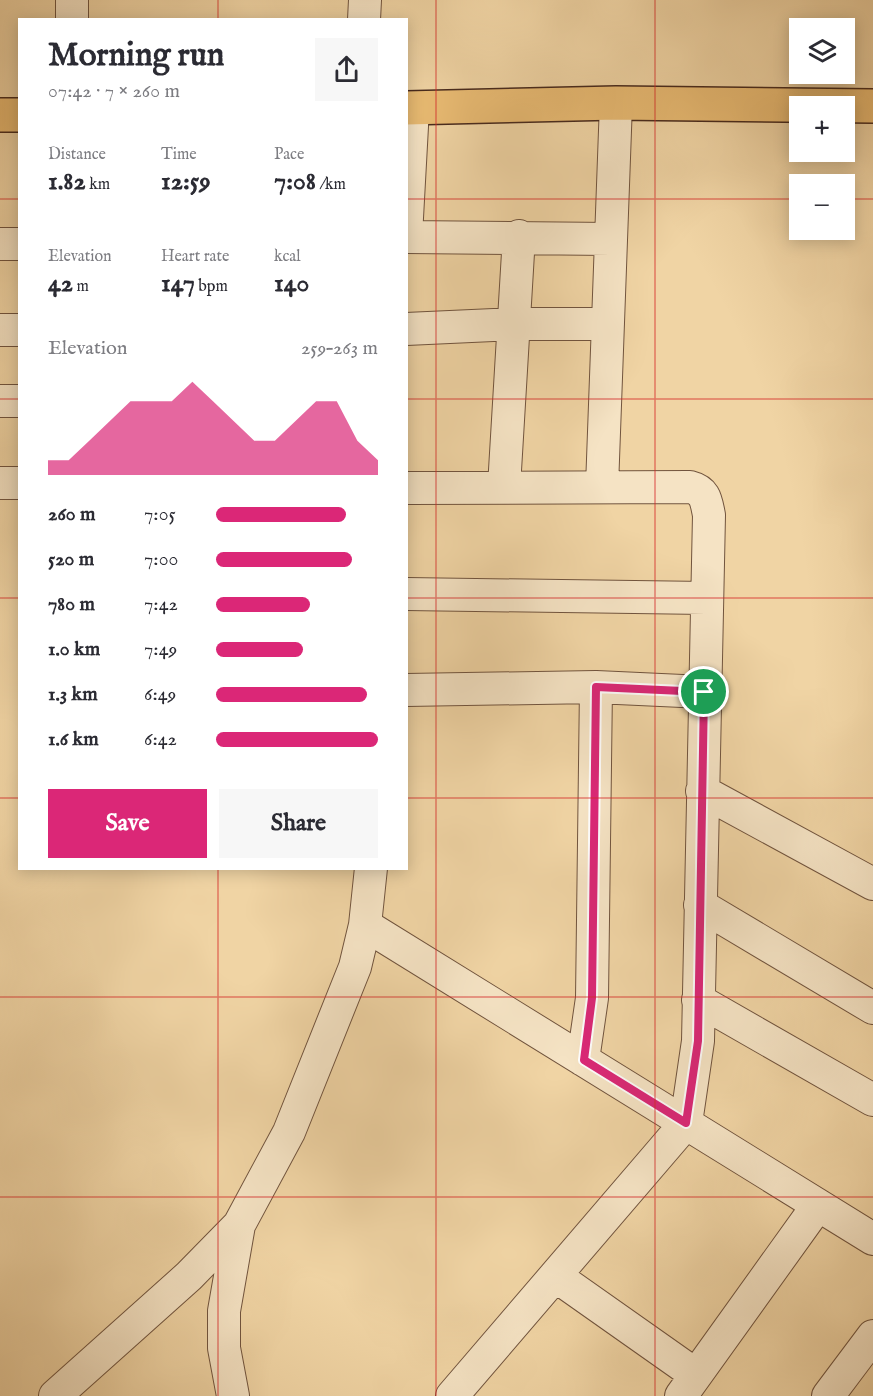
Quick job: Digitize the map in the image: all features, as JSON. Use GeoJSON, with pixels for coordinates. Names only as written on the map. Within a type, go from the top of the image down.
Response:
{"type":"FeatureCollection","features":[{"type":"Feature","properties":{"kind":"main road"},"geometry":{"type":"LineString","coordinates":[[410,108],[615,103],[873,106]]}},
{"type":"Feature","properties":{"kind":"main road"},"geometry":{"type":"LineString","coordinates":[[0,115],[18,115]]}},
{"type":"Feature","properties":{"kind":"street"},"geometry":{"type":"LineString","coordinates":[[72,0],[72,18]]}},
{"type":"Feature","properties":{"kind":"street"},"geometry":{"type":"LineString","coordinates":[[364,18],[365,0]]}},
{"type":"Feature","properties":{"kind":"street"},"geometry":{"type":"LineString","coordinates":[[602,488],[615,103]]}},
{"type":"Feature","properties":{"kind":"street"},"geometry":{"type":"LineString","coordinates":[[408,172],[410,108]]}},
{"type":"Feature","properties":{"kind":"street"},"geometry":{"type":"LineString","coordinates":[[408,236],[611,239]]}},
{"type":"Feature","properties":{"kind":"street"},"geometry":{"type":"LineString","coordinates":[[504,487],[519,236]]}},
{"type":"Feature","properties":{"kind":"street"},"geometry":{"type":"LineString","coordinates":[[0,244],[18,244]]}},
{"type":"Feature","properties":{"kind":"street"},"geometry":{"type":"LineString","coordinates":[[408,329],[514,324],[608,324]]}},
{"type":"Feature","properties":{"kind":"street"},"geometry":{"type":"LineString","coordinates":[[0,330],[18,330]]}},
{"type":"Feature","properties":{"kind":"street"},"geometry":{"type":"LineString","coordinates":[[0,401],[18,400]]}},
{"type":"Feature","properties":{"kind":"street"},"geometry":{"type":"LineString","coordinates":[[0,483],[18,483]]}},
{"type":"Feature","properties":{"kind":"street"},"geometry":{"type":"LineString","coordinates":[[408,488],[690,487],[699,490],[705,496],[709,515],[698,1041],[686,1123],[452,1396]]}},
{"type":"Feature","properties":{"kind":"street"},"geometry":{"type":"LineString","coordinates":[[408,594],[706,598]]}},
{"type":"Feature","properties":{"kind":"street"},"geometry":{"type":"LineString","coordinates":[[408,690],[596,687],[704,692]]}},
{"type":"Feature","properties":{"kind":"street"},"geometry":{"type":"LineString","coordinates":[[584,1060],[592,998],[596,687]]}},
{"type":"Feature","properties":{"kind":"street"},"geometry":{"type":"LineString","coordinates":[[702,791],[873,884]]}},
{"type":"Feature","properties":{"kind":"street"},"geometry":{"type":"LineString","coordinates":[[64,1393],[189,1276],[239,1225],[289,1132],[355,967],[365,925],[371,870]]}},
{"type":"Feature","properties":{"kind":"street"},"geometry":{"type":"LineString","coordinates":[[700,905],[873,1008]]}},
{"type":"Feature","properties":{"kind":"street"},"geometry":{"type":"LineString","coordinates":[[365,925],[873,1239]]}},
{"type":"Feature","properties":{"kind":"street"},"geometry":{"type":"LineString","coordinates":[[698,1000],[873,1100]]}},
{"type":"Feature","properties":{"kind":"street"},"geometry":{"type":"LineString","coordinates":[[557,1276],[688,1386],[818,1205]]}},
{"type":"Feature","properties":{"kind":"street"},"geometry":{"type":"LineString","coordinates":[[233,1396],[224,1348],[224,1311],[239,1225]]}},
{"type":"Feature","properties":{"kind":"street"},"geometry":{"type":"LineString","coordinates":[[828,1396],[873,1336]]}},
{"type":"Feature","properties":{"kind":"route"},"geometry":{"type":"LineString","coordinates":[[596,687],[704,692],[698,1041],[686,1123],[584,1060],[592,998],[596,687]]}}]}
